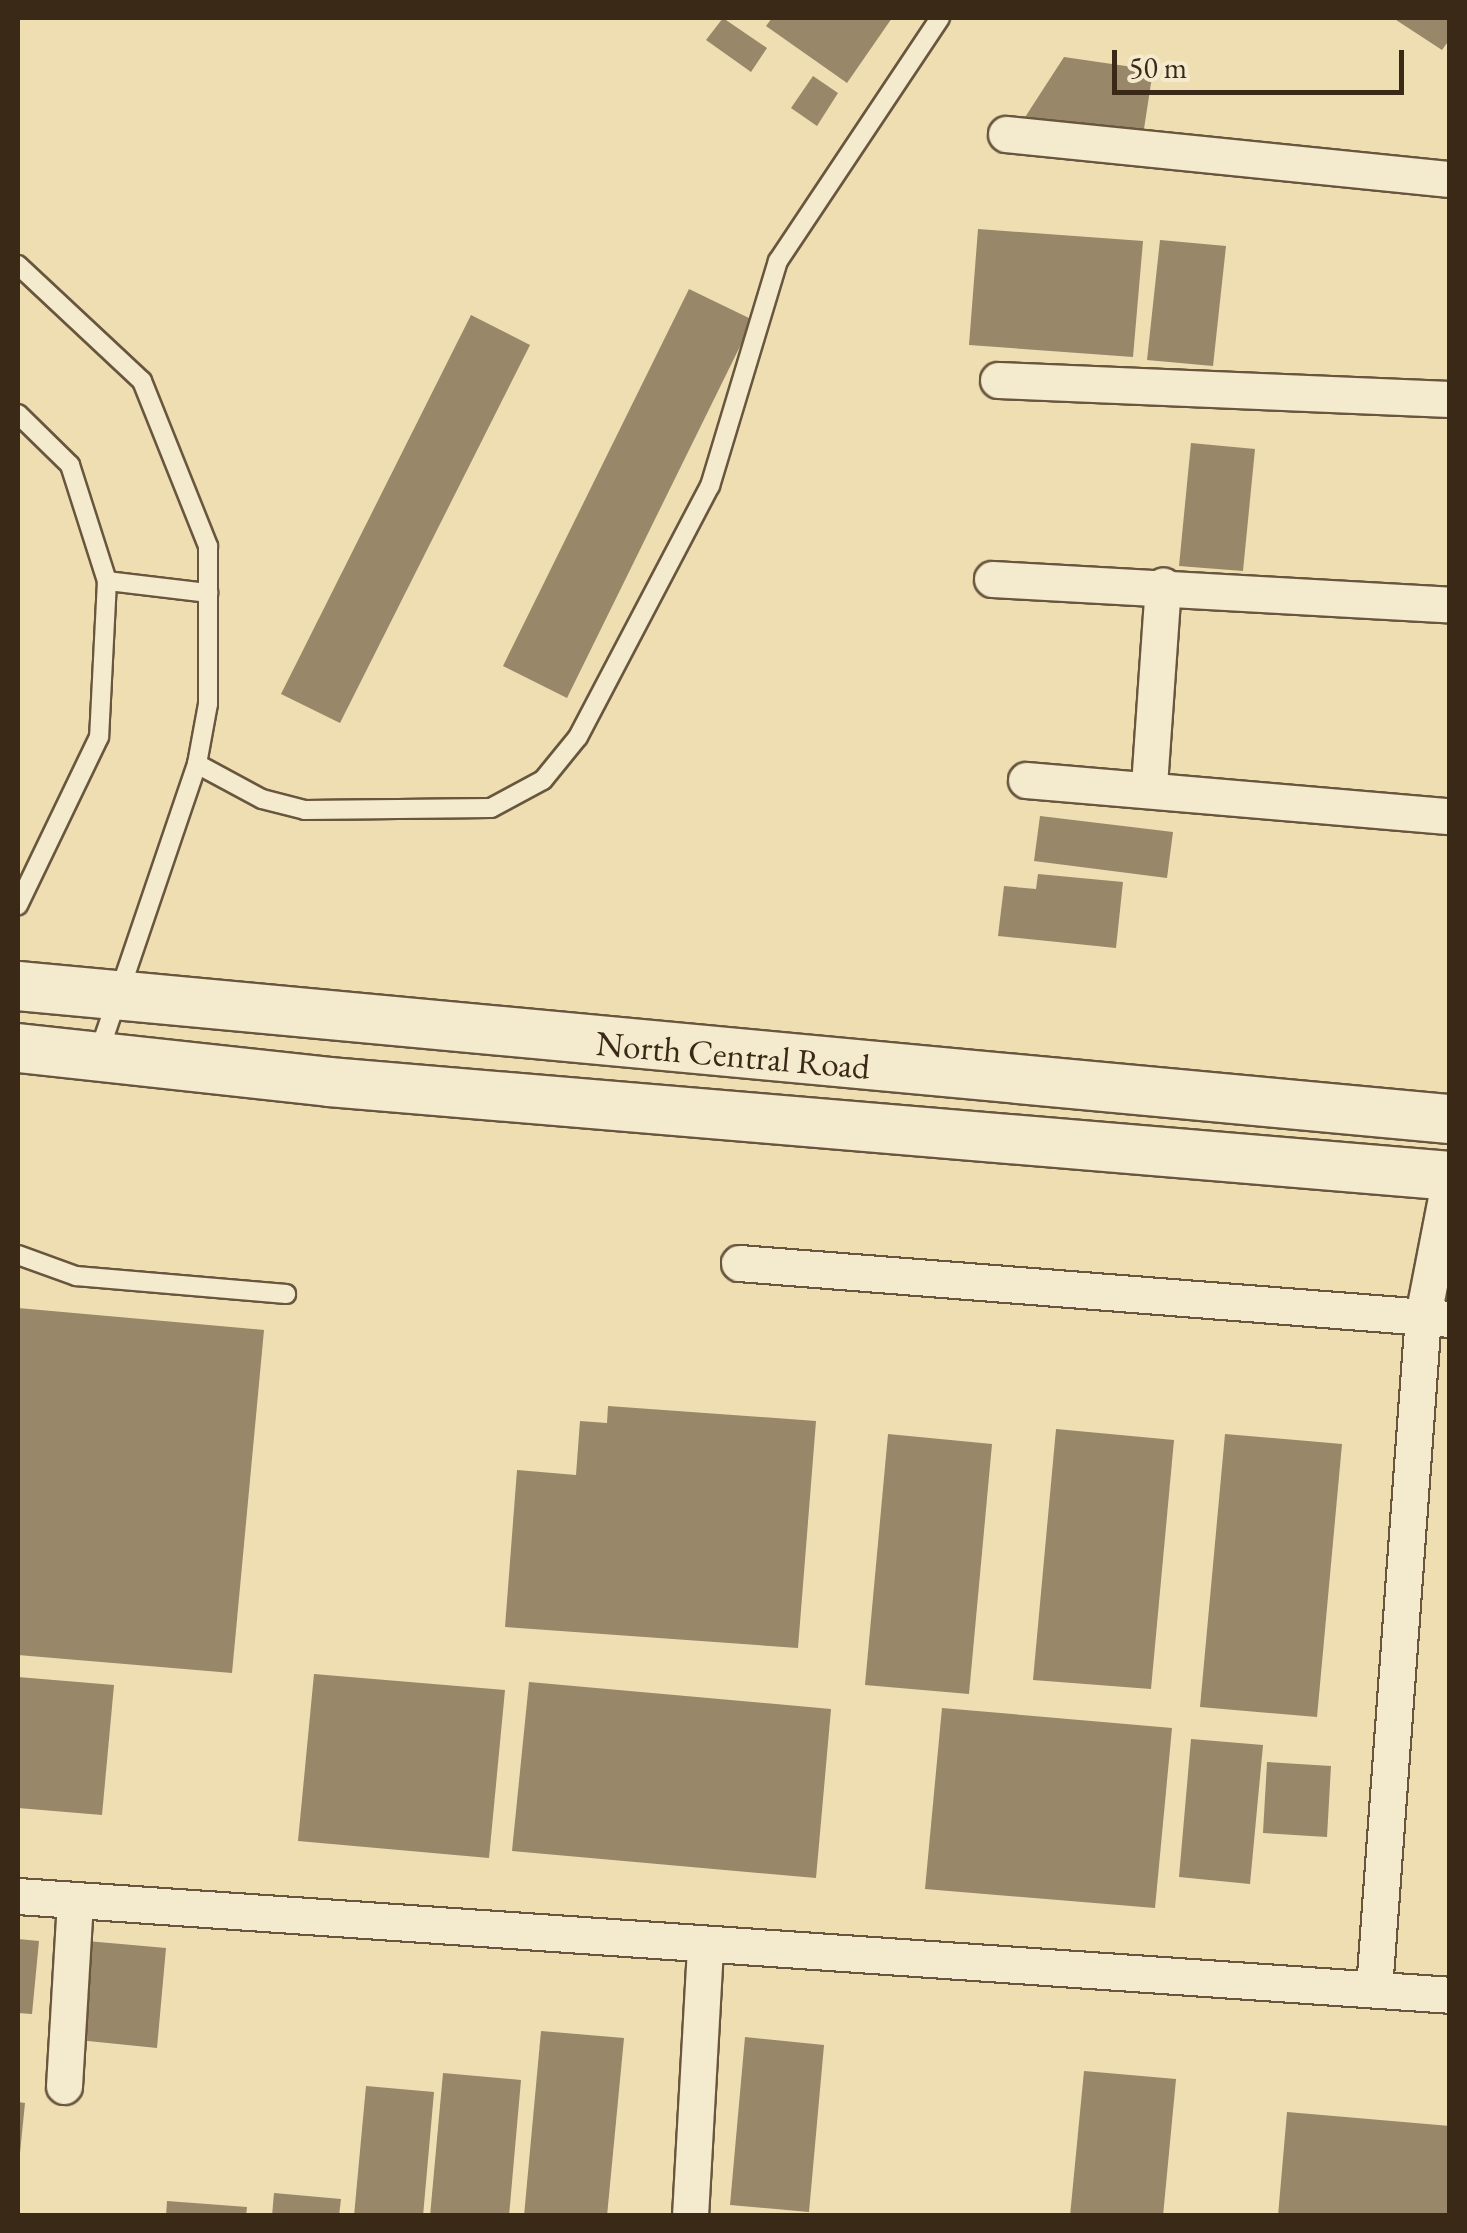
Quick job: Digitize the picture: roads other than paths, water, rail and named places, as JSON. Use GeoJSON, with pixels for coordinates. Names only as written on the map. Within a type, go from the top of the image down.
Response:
{"type":"FeatureCollection","features":[{"type":"Feature","properties":{"kind":"main road","name":"North Central Road"},"geometry":{"type":"LineString","coordinates":[[18,986],[116,999],[1450,1119]]}},
{"type":"Feature","properties":{"kind":"main road","name":"North Central Road"},"geometry":{"type":"LineString","coordinates":[[18,1048],[96,1059],[1450,1177]]}},
{"type":"Feature","properties":{"kind":"street"},"geometry":{"type":"LineString","coordinates":[[1006,134],[1450,179]]}},
{"type":"Feature","properties":{"kind":"street"},"geometry":{"type":"LineString","coordinates":[[998,380],[1450,399]]}},
{"type":"Feature","properties":{"kind":"street"},"geometry":{"type":"LineString","coordinates":[[992,579],[1163,585],[1450,605]]}},
{"type":"Feature","properties":{"kind":"street"},"geometry":{"type":"LineString","coordinates":[[1149,786],[1163,585]]}},
{"type":"Feature","properties":{"kind":"street"},"geometry":{"type":"LineString","coordinates":[[1026,780],[1149,786],[1450,816]]}},
{"type":"Feature","properties":{"kind":"street"},"geometry":{"type":"LineString","coordinates":[[1374,1990],[1450,1177]]}},
{"type":"Feature","properties":{"kind":"street"},"geometry":{"type":"LineString","coordinates":[[739,1263],[1436,1318]]}},
{"type":"Feature","properties":{"kind":"street"},"geometry":{"type":"LineString","coordinates":[[18,1896],[1450,1995]]}},
{"type":"Feature","properties":{"kind":"street"},"geometry":{"type":"LineString","coordinates":[[64,2086],[75,1900]]}},
{"type":"Feature","properties":{"kind":"street"},"geometry":{"type":"LineString","coordinates":[[690,2216],[705,1944]]}},
{"type":"Feature","properties":{"kind":"lane"},"geometry":{"type":"LineString","coordinates":[[196,764],[262,798],[305,810],[491,808],[543,780],[578,737],[710,486],[778,261],[940,18]]}},
{"type":"Feature","properties":{"kind":"lane"},"geometry":{"type":"LineString","coordinates":[[18,265],[142,381],[208,546],[208,704],[196,764],[96,1059]]}},
{"type":"Feature","properties":{"kind":"lane"},"geometry":{"type":"LineString","coordinates":[[18,414],[70,465],[107,581],[99,737],[18,906]]}},
{"type":"Feature","properties":{"kind":"lane"},"geometry":{"type":"LineString","coordinates":[[107,581],[208,593]]}},
{"type":"Feature","properties":{"kind":"lane"},"geometry":{"type":"LineString","coordinates":[[18,1256],[76,1276],[286,1294]]}}]}
